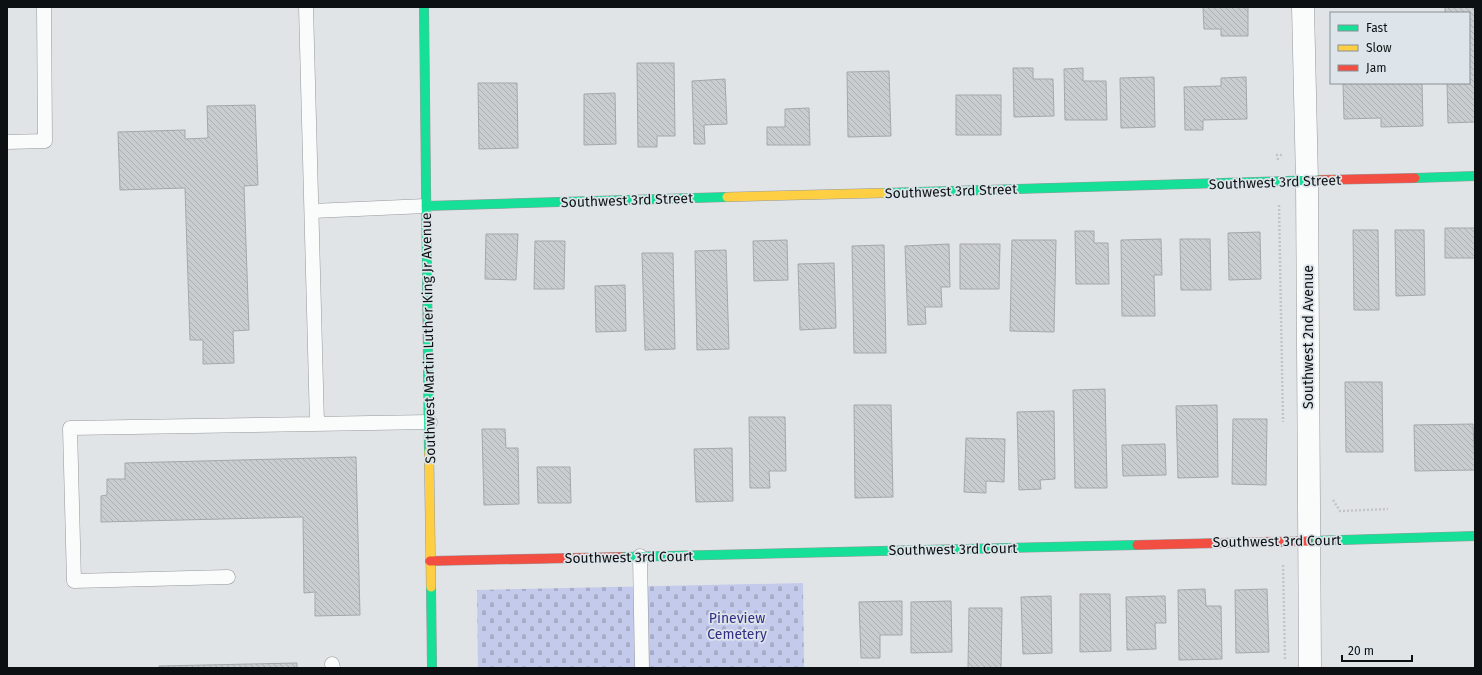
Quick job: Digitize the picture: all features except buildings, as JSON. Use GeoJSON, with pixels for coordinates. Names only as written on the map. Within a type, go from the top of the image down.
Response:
{"type":"FeatureCollection","features":[{"type":"Feature","properties":{"kind":"street","name":"Southwest Martin Luther King Jr Avenue"},"geometry":{"type":"LineString","coordinates":[[424,7],[432,668]]}},
{"type":"Feature","properties":{"kind":"street","name":"Southwest 2nd Avenue"},"geometry":{"type":"LineString","coordinates":[[1303,7],[1307,181],[1308,541],[1310,668]]}},
{"type":"Feature","properties":{"kind":"street","name":"Southwest 3rd Street"},"geometry":{"type":"LineString","coordinates":[[426,206],[1475,176]]}},
{"type":"Feature","properties":{"kind":"street","name":"Southwest 3rd Court"},"geometry":{"type":"LineString","coordinates":[[430,561],[1475,536]]}},
{"type":"Feature","properties":{"kind":"lane"},"geometry":{"type":"LineString","coordinates":[[7,142],[45,141],[44,7]]}},
{"type":"Feature","properties":{"kind":"lane"},"geometry":{"type":"LineString","coordinates":[[306,7],[317,424]]}},
{"type":"Feature","properties":{"kind":"lane"},"geometry":{"type":"LineString","coordinates":[[312,211],[426,206]]}},
{"type":"Feature","properties":{"kind":"lane"},"geometry":{"type":"LineString","coordinates":[[228,578],[74,581],[70,428],[430,422]]}},
{"type":"Feature","properties":{"kind":"lane"},"geometry":{"type":"LineString","coordinates":[[640,556],[642,668]]}},
{"type":"Feature","properties":{"kind":"path"},"geometry":{"type":"LineString","coordinates":[[1279,205],[1284,428]]}},
{"type":"Feature","properties":{"kind":"path"},"geometry":{"type":"LineString","coordinates":[[1330,494],[1340,511],[1388,509]]}},
{"type":"Feature","properties":{"kind":"path"},"geometry":{"type":"LineString","coordinates":[[1283,541],[1285,660]]}},
{"type":"Feature","properties":{"kind":"green space","name":"Pineview Cemetery"},"geometry":{"type":"Polygon","coordinates":[[[803,583],[804,668],[478,668],[477,590],[803,583]]]}},
{"type":"Feature","properties":{"kind":"traffic: fast"},"geometry":{"type":"LineString","coordinates":[[424,7],[429,452]]}},
{"type":"Feature","properties":{"kind":"traffic: fast"},"geometry":{"type":"LineString","coordinates":[[1415,178],[1475,176]]}},
{"type":"Feature","properties":{"kind":"traffic: fast"},"geometry":{"type":"LineString","coordinates":[[883,193],[1319,180]]}},
{"type":"Feature","properties":{"kind":"traffic: fast"},"geometry":{"type":"LineString","coordinates":[[426,206],[727,197]]}},
{"type":"Feature","properties":{"kind":"traffic: fast"},"geometry":{"type":"LineString","coordinates":[[1308,541],[1475,536]]}},
{"type":"Feature","properties":{"kind":"traffic: fast"},"geometry":{"type":"LineString","coordinates":[[622,557],[1137,545]]}},
{"type":"Feature","properties":{"kind":"traffic: fast"},"geometry":{"type":"LineString","coordinates":[[431,587],[432,668]]}},
{"type":"Feature","properties":{"kind":"traffic: slow"},"geometry":{"type":"LineString","coordinates":[[727,197],[883,193]]}},
{"type":"Feature","properties":{"kind":"traffic: slow"},"geometry":{"type":"LineString","coordinates":[[429,452],[431,587]]}},
{"type":"Feature","properties":{"kind":"traffic: jam"},"geometry":{"type":"LineString","coordinates":[[1319,180],[1415,178]]}},
{"type":"Feature","properties":{"kind":"traffic: jam"},"geometry":{"type":"LineString","coordinates":[[1137,545],[1308,541]]}},
{"type":"Feature","properties":{"kind":"traffic: jam"},"geometry":{"type":"LineString","coordinates":[[430,561],[622,557]]}}]}
